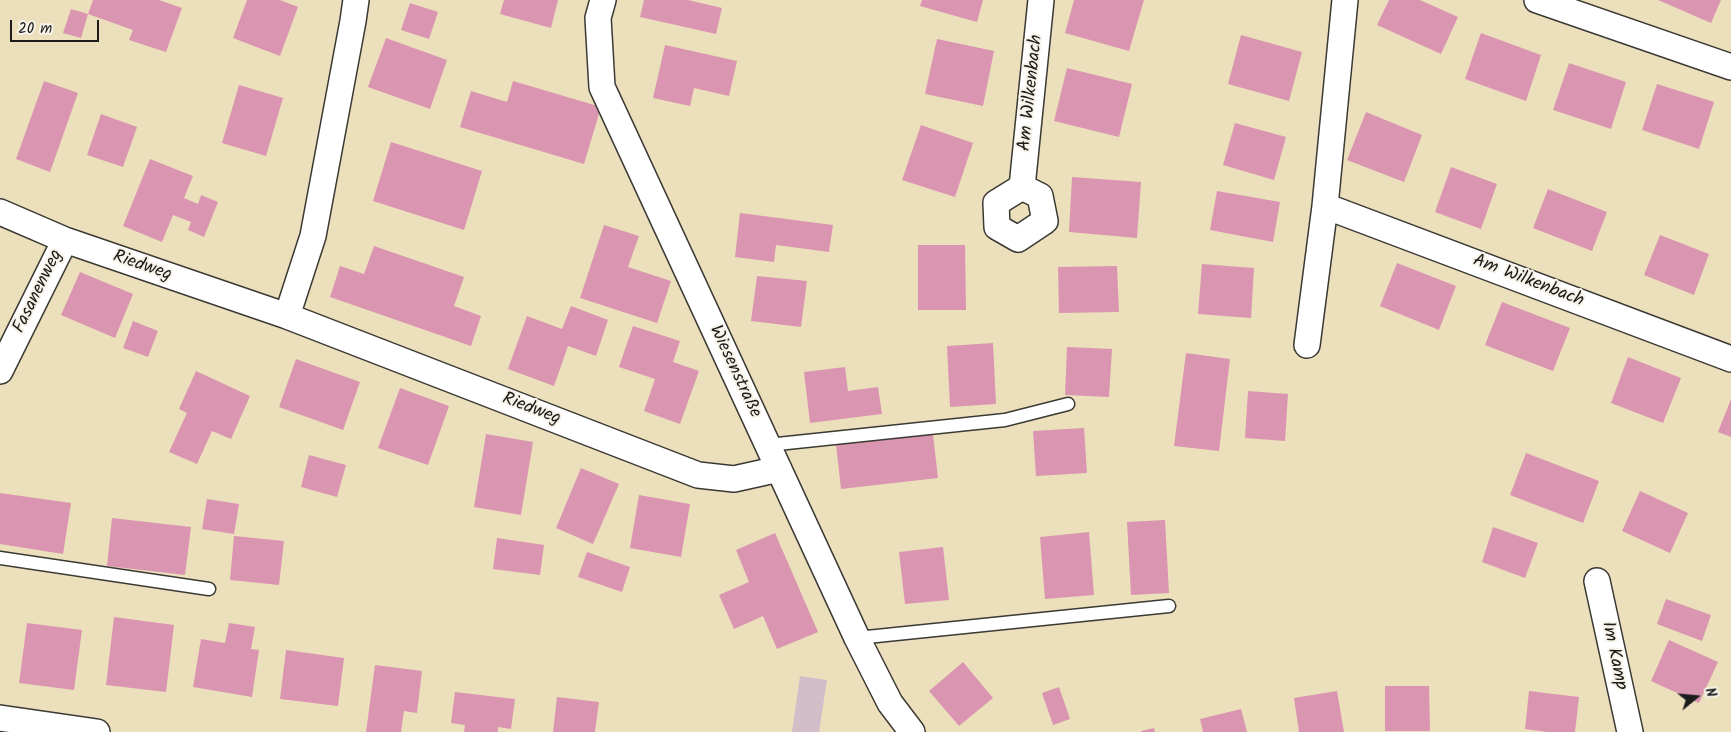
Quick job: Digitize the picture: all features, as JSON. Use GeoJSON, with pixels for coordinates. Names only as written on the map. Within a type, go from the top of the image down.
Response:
{"type":"FeatureCollection","features":[{"type":"Feature","properties":{"kind":"street"},"geometry":{"type":"LineString","coordinates":[[287,316],[313,236],[356,0]]}},
{"type":"Feature","properties":{"kind":"street","name":"Wiesenstraße"},"geometry":{"type":"LineString","coordinates":[[603,0],[598,18],[602,87],[857,638],[890,703],[912,732]]}},
{"type":"Feature","properties":{"kind":"street","name":"Am Wilkenbach"},"geometry":{"type":"LineString","coordinates":[[1022,187],[1041,0]]}},
{"type":"Feature","properties":{"kind":"street"},"geometry":{"type":"LineString","coordinates":[[1307,344],[1325,206],[1345,0]]}},
{"type":"Feature","properties":{"kind":"street"},"geometry":{"type":"LineString","coordinates":[[1537,0],[1731,67]]}},
{"type":"Feature","properties":{"kind":"street","name":"Am Wilkenbach"},"geometry":{"type":"LineString","coordinates":[[1325,206],[1731,359]]}},
{"type":"Feature","properties":{"kind":"street","name":"Riedweg"},"geometry":{"type":"LineString","coordinates":[[0,212],[65,240],[287,316],[698,475],[734,479],[779,469]]}},
{"type":"Feature","properties":{"kind":"street","name":"Fasanenweg"},"geometry":{"type":"LineString","coordinates":[[0,371],[65,240]]}},
{"type":"Feature","properties":{"kind":"street","name":"Im Kamp"},"geometry":{"type":"LineString","coordinates":[[1597,581],[1630,732]]}},
{"type":"Feature","properties":{"kind":"street"},"geometry":{"type":"LineString","coordinates":[[0,718],[97,732]]}},
{"type":"Feature","properties":{"kind":"lane"},"geometry":{"type":"LineString","coordinates":[[768,445],[1005,420],[1068,404]]}},
{"type":"Feature","properties":{"kind":"lane"},"geometry":{"type":"LineString","coordinates":[[0,558],[209,589]]}},
{"type":"Feature","properties":{"kind":"lane"},"geometry":{"type":"LineString","coordinates":[[857,638],[1169,606]]}},
{"type":"Feature","properties":{"kind":"shaded area"},"geometry":{"type":"Polygon","coordinates":[[[800,676],[827,680],[819,732],[792,732],[800,676]]]}},
{"type":"Feature","properties":{"kind":"building"},"geometry":{"type":"Polygon","coordinates":[[[93,0],[159,0],[182,8],[166,52],[129,40],[133,30],[88,14],[93,0]]]}},
{"type":"Feature","properties":{"kind":"building"},"geometry":{"type":"Polygon","coordinates":[[[247,0],[280,0],[298,7],[280,56],[233,38],[247,0]]]}},
{"type":"Feature","properties":{"kind":"building"},"geometry":{"type":"Polygon","coordinates":[[[504,0],[558,0],[551,28],[500,14],[504,0]]]}},
{"type":"Feature","properties":{"kind":"building"},"geometry":{"type":"Polygon","coordinates":[[[644,0],[688,0],[722,8],[716,34],[640,17],[644,0]]]}},
{"type":"Feature","properties":{"kind":"building"},"geometry":{"type":"Polygon","coordinates":[[[922,0],[983,0],[977,22],[920,6],[922,0]]]}},
{"type":"Feature","properties":{"kind":"building"},"geometry":{"type":"Polygon","coordinates":[[[1074,0],[1144,0],[1129,51],[1065,33],[1074,0]]]}},
{"type":"Feature","properties":{"kind":"building"},"geometry":{"type":"Polygon","coordinates":[[[1389,0],[1420,0],[1458,17],[1441,54],[1377,25],[1389,0]]]}},
{"type":"Feature","properties":{"kind":"building"},"geometry":{"type":"Polygon","coordinates":[[[1658,0],[1721,0],[1711,23],[1658,0]]]}},
{"type":"Feature","properties":{"kind":"building"},"geometry":{"type":"Polygon","coordinates":[[[410,3],[438,12],[429,39],[401,30],[410,3]]]}},
{"type":"Feature","properties":{"kind":"building"},"geometry":{"type":"Polygon","coordinates":[[[71,9],[88,14],[81,38],[63,33],[71,9]]]}},
{"type":"Feature","properties":{"kind":"building"},"geometry":{"type":"Polygon","coordinates":[[[1481,33],[1541,55],[1526,101],[1465,79],[1481,33]]]}},
{"type":"Feature","properties":{"kind":"building"},"geometry":{"type":"Polygon","coordinates":[[[1241,35],[1302,52],[1289,101],[1228,84],[1241,35]]]}},
{"type":"Feature","properties":{"kind":"building"},"geometry":{"type":"Polygon","coordinates":[[[386,38],[447,60],[430,109],[368,87],[386,38]]]}},
{"type":"Feature","properties":{"kind":"building"},"geometry":{"type":"Polygon","coordinates":[[[937,39],[994,51],[983,106],[925,94],[937,39]]]}},
{"type":"Feature","properties":{"kind":"building"},"geometry":{"type":"Polygon","coordinates":[[[665,45],[737,61],[729,96],[694,88],[690,106],[653,98],[665,45]]]}},
{"type":"Feature","properties":{"kind":"building"},"geometry":{"type":"Polygon","coordinates":[[[1569,63],[1626,82],[1611,129],[1553,110],[1569,63]]]}},
{"type":"Feature","properties":{"kind":"building"},"geometry":{"type":"Polygon","coordinates":[[[1067,68],[1132,84],[1119,137],[1054,121],[1067,68]]]}},
{"type":"Feature","properties":{"kind":"building"},"geometry":{"type":"Polygon","coordinates":[[[44,81],[78,93],[50,172],[16,159],[44,81]]]}},
{"type":"Feature","properties":{"kind":"building"},"geometry":{"type":"Polygon","coordinates":[[[513,81],[601,107],[584,164],[460,127],[471,91],[507,102],[513,81]]]}},
{"type":"Feature","properties":{"kind":"building"},"geometry":{"type":"Polygon","coordinates":[[[1657,84],[1714,102],[1699,149],[1642,130],[1657,84]]]}},
{"type":"Feature","properties":{"kind":"building"},"geometry":{"type":"Polygon","coordinates":[[[239,85],[283,98],[266,156],[222,143],[239,85]]]}},
{"type":"Feature","properties":{"kind":"building"},"geometry":{"type":"Polygon","coordinates":[[[1366,112],[1422,135],[1404,182],[1347,160],[1366,112]]]}},
{"type":"Feature","properties":{"kind":"building"},"geometry":{"type":"Polygon","coordinates":[[[101,114],[137,127],[123,167],[87,155],[101,114]]]}},
{"type":"Feature","properties":{"kind":"building"},"geometry":{"type":"Polygon","coordinates":[[[1235,123],[1286,137],[1274,180],[1223,165],[1235,123]]]}},
{"type":"Feature","properties":{"kind":"building"},"geometry":{"type":"Polygon","coordinates":[[[921,125],[973,143],[955,197],[902,180],[921,125]]]}},
{"type":"Feature","properties":{"kind":"building"},"geometry":{"type":"Polygon","coordinates":[[[391,142],[482,171],[464,230],[373,201],[391,142]]]}},
{"type":"Feature","properties":{"kind":"building"},"geometry":{"type":"Polygon","coordinates":[[[150,159],[193,176],[184,198],[198,204],[201,195],[218,202],[204,237],[188,230],[191,222],[173,215],[162,242],[123,226],[150,159]]]}},
{"type":"Feature","properties":{"kind":"building"},"geometry":{"type":"Polygon","coordinates":[[[1451,167],[1497,184],[1481,229],[1435,212],[1451,167]]]}},
{"type":"Feature","properties":{"kind":"building"},"geometry":{"type":"Polygon","coordinates":[[[1072,177],[1141,182],[1137,238],[1069,232],[1072,177]]]}},
{"type":"Feature","properties":{"kind":"building"},"geometry":{"type":"Polygon","coordinates":[[[1548,189],[1607,212],[1592,251],[1533,228],[1548,189]]]}},
{"type":"Feature","properties":{"kind":"building"},"geometry":{"type":"Polygon","coordinates":[[[1217,191],[1280,202],[1273,242],[1210,230],[1217,191]]]}},
{"type":"Feature","properties":{"kind":"building"},"geometry":{"type":"Polygon","coordinates":[[[740,213],[833,225],[829,252],[776,245],[774,262],[735,257],[740,213]]]}},
{"type":"Feature","properties":{"kind":"building"},"geometry":{"type":"Polygon","coordinates":[[[604,225],[639,236],[628,267],[671,281],[657,323],[580,298],[604,225]]]}},
{"type":"Feature","properties":{"kind":"building"},"geometry":{"type":"Polygon","coordinates":[[[1660,235],[1709,254],[1694,295],[1644,275],[1660,235]]]}},
{"type":"Feature","properties":{"kind":"building"},"geometry":{"type":"Polygon","coordinates":[[[918,245],[965,245],[966,310],[918,310],[918,245]]]}},
{"type":"Feature","properties":{"kind":"building"},"geometry":{"type":"Polygon","coordinates":[[[374,246],[464,277],[454,306],[481,316],[471,346],[330,297],[340,266],[364,274],[374,246]]]}},
{"type":"Feature","properties":{"kind":"building"},"geometry":{"type":"Polygon","coordinates":[[[1397,263],[1456,286],[1439,330],[1380,306],[1397,263]]]}},
{"type":"Feature","properties":{"kind":"building"},"geometry":{"type":"Polygon","coordinates":[[[1202,264],[1254,268],[1251,318],[1198,314],[1202,264]]]}},
{"type":"Feature","properties":{"kind":"building"},"geometry":{"type":"Polygon","coordinates":[[[1117,266],[1119,312],[1059,313],[1058,267],[1117,266]]]}},
{"type":"Feature","properties":{"kind":"building"},"geometry":{"type":"Polygon","coordinates":[[[80,272],[133,294],[115,338],[61,315],[80,272]]]}},
{"type":"Feature","properties":{"kind":"building"},"geometry":{"type":"Polygon","coordinates":[[[757,276],[807,281],[801,327],[751,321],[757,276]]]}},
{"type":"Feature","properties":{"kind":"building"},"geometry":{"type":"Polygon","coordinates":[[[1502,302],[1570,328],[1553,371],[1485,345],[1502,302]]]}},
{"type":"Feature","properties":{"kind":"building"},"geometry":{"type":"Polygon","coordinates":[[[571,306],[608,320],[596,356],[568,346],[554,386],[508,369],[527,316],[562,329],[571,306]]]}},
{"type":"Feature","properties":{"kind":"building"},"geometry":{"type":"Polygon","coordinates":[[[133,321],[158,331],[148,357],[123,348],[133,321]]]}},
{"type":"Feature","properties":{"kind":"building"},"geometry":{"type":"Polygon","coordinates":[[[633,326],[680,341],[673,362],[699,371],[680,424],[644,411],[655,379],[619,367],[633,326]]]}},
{"type":"Feature","properties":{"kind":"building"},"geometry":{"type":"Polygon","coordinates":[[[993,343],[996,404],[950,407],[947,346],[993,343]]]}},
{"type":"Feature","properties":{"kind":"building"},"geometry":{"type":"Polygon","coordinates":[[[1067,347],[1112,349],[1109,397],[1065,395],[1067,347]]]}},
{"type":"Feature","properties":{"kind":"building"},"geometry":{"type":"Polygon","coordinates":[[[1186,353],[1230,359],[1219,451],[1174,446],[1186,353]]]}},
{"type":"Feature","properties":{"kind":"building"},"geometry":{"type":"Polygon","coordinates":[[[1628,357],[1681,378],[1663,423],[1611,403],[1628,357]]]}},
{"type":"Feature","properties":{"kind":"building"},"geometry":{"type":"Polygon","coordinates":[[[296,359],[360,382],[343,430],[279,407],[296,359]]]}},
{"type":"Feature","properties":{"kind":"building"},"geometry":{"type":"Polygon","coordinates":[[[845,367],[848,391],[878,387],[882,414],[810,423],[804,372],[845,367]]]}},
{"type":"Feature","properties":{"kind":"building"},"geometry":{"type":"Polygon","coordinates":[[[196,371],[250,396],[231,439],[212,431],[197,464],[169,452],[187,413],[179,409],[196,371]]]}},
{"type":"Feature","properties":{"kind":"building"},"geometry":{"type":"Polygon","coordinates":[[[400,388],[449,406],[428,465],[378,448],[400,388]]]}},
{"type":"Feature","properties":{"kind":"building"},"geometry":{"type":"Polygon","coordinates":[[[1248,391],[1288,394],[1285,441],[1245,438],[1248,391]]]}},
{"type":"Feature","properties":{"kind":"building"},"geometry":{"type":"Polygon","coordinates":[[[1731,399],[1731,437],[1718,432],[1731,399]]]}},
{"type":"Feature","properties":{"kind":"building"},"geometry":{"type":"Polygon","coordinates":[[[1084,428],[1087,473],[1036,476],[1033,431],[1084,428]]]}},
{"type":"Feature","properties":{"kind":"building"},"geometry":{"type":"Polygon","coordinates":[[[486,434],[533,442],[521,515],[474,507],[486,434]]]}},
{"type":"Feature","properties":{"kind":"building"},"geometry":{"type":"Polygon","coordinates":[[[933,434],[938,478],[841,489],[836,444],[933,434]]]}},
{"type":"Feature","properties":{"kind":"building"},"geometry":{"type":"Polygon","coordinates":[[[1526,453],[1599,481],[1583,523],[1510,495],[1526,453]]]}},
{"type":"Feature","properties":{"kind":"building"},"geometry":{"type":"Polygon","coordinates":[[[309,455],[346,465],[337,497],[301,487],[309,455]]]}},
{"type":"Feature","properties":{"kind":"building"},"geometry":{"type":"Polygon","coordinates":[[[581,468],[619,484],[593,544],[556,528],[581,468]]]}},
{"type":"Feature","properties":{"kind":"building"},"geometry":{"type":"Polygon","coordinates":[[[1640,491],[1688,513],[1670,553],[1622,531],[1640,491]]]}},
{"type":"Feature","properties":{"kind":"building"},"geometry":{"type":"Polygon","coordinates":[[[0,493],[71,503],[63,554],[0,544],[0,493]]]}},
{"type":"Feature","properties":{"kind":"building"},"geometry":{"type":"Polygon","coordinates":[[[639,495],[690,504],[681,557],[630,548],[639,495]]]}},
{"type":"Feature","properties":{"kind":"building"},"geometry":{"type":"Polygon","coordinates":[[[207,499],[239,504],[234,534],[202,529],[207,499]]]}},
{"type":"Feature","properties":{"kind":"building"},"geometry":{"type":"Polygon","coordinates":[[[112,518],[191,527],[185,575],[107,566],[112,518]]]}},
{"type":"Feature","properties":{"kind":"building"},"geometry":{"type":"Polygon","coordinates":[[[1165,520],[1169,593],[1131,595],[1127,522],[1165,520]]]}},
{"type":"Feature","properties":{"kind":"building"},"geometry":{"type":"Polygon","coordinates":[[[1493,527],[1538,543],[1525,578],[1482,562],[1493,527]]]}},
{"type":"Feature","properties":{"kind":"building"},"geometry":{"type":"Polygon","coordinates":[[[1089,532],[1094,595],[1045,599],[1040,537],[1089,532]]]}},
{"type":"Feature","properties":{"kind":"building"},"geometry":{"type":"Polygon","coordinates":[[[775,533],[818,632],[777,649],[763,616],[734,629],[719,595],[749,582],[736,550],[775,533]]]}},
{"type":"Feature","properties":{"kind":"building"},"geometry":{"type":"Polygon","coordinates":[[[234,536],[284,541],[279,585],[230,580],[234,536]]]}},
{"type":"Feature","properties":{"kind":"building"},"geometry":{"type":"Polygon","coordinates":[[[497,538],[544,545],[540,575],[493,569],[497,538]]]}},
{"type":"Feature","properties":{"kind":"building"},"geometry":{"type":"Polygon","coordinates":[[[943,547],[949,600],[905,604],[899,552],[943,547]]]}},
{"type":"Feature","properties":{"kind":"building"},"geometry":{"type":"Polygon","coordinates":[[[587,552],[630,567],[622,592],[578,577],[587,552]]]}},
{"type":"Feature","properties":{"kind":"building"},"geometry":{"type":"Polygon","coordinates":[[[1666,599],[1711,615],[1702,641],[1657,624],[1666,599]]]}},
{"type":"Feature","properties":{"kind":"building"},"geometry":{"type":"Polygon","coordinates":[[[114,617],[174,625],[166,692],[106,685],[114,617]]]}},
{"type":"Feature","properties":{"kind":"building"},"geometry":{"type":"Polygon","coordinates":[[[27,623],[82,630],[74,690],[19,683],[27,623]]]}},
{"type":"Feature","properties":{"kind":"building"},"geometry":{"type":"Polygon","coordinates":[[[229,623],[255,627],[251,649],[259,650],[252,697],[193,687],[201,639],[225,643],[229,623]]]}},
{"type":"Feature","properties":{"kind":"building"},"geometry":{"type":"Polygon","coordinates":[[[1669,640],[1718,662],[1699,703],[1651,681],[1669,640]]]}},
{"type":"Feature","properties":{"kind":"building"},"geometry":{"type":"Polygon","coordinates":[[[286,650],[344,658],[338,706],[280,699],[286,650]]]}},
{"type":"Feature","properties":{"kind":"building"},"geometry":{"type":"Polygon","coordinates":[[[963,662],[993,698],[959,726],[929,691],[963,662]]]}},
{"type":"Feature","properties":{"kind":"building"},"geometry":{"type":"Polygon","coordinates":[[[375,665],[422,671],[417,713],[404,711],[401,732],[366,732],[375,665]]]}},
{"type":"Feature","properties":{"kind":"building"},"geometry":{"type":"Polygon","coordinates":[[[1385,686],[1429,686],[1430,731],[1385,731],[1385,686]]]}},
{"type":"Feature","properties":{"kind":"building"},"geometry":{"type":"Polygon","coordinates":[[[1059,687],[1070,719],[1053,725],[1042,693],[1059,687]]]}},
{"type":"Feature","properties":{"kind":"building"},"geometry":{"type":"Polygon","coordinates":[[[1337,691],[1344,732],[1299,732],[1294,698],[1337,691]]]}},
{"type":"Feature","properties":{"kind":"building"},"geometry":{"type":"Polygon","coordinates":[[[1529,691],[1579,697],[1575,732],[1547,732],[1525,729],[1529,691]]]}},
{"type":"Feature","properties":{"kind":"building"},"geometry":{"type":"Polygon","coordinates":[[[455,692],[515,699],[511,729],[498,727],[498,732],[464,732],[465,725],[451,723],[455,692]]]}},
{"type":"Feature","properties":{"kind":"building"},"geometry":{"type":"Polygon","coordinates":[[[557,697],[599,702],[595,732],[553,732],[557,697]]]}},
{"type":"Feature","properties":{"kind":"building"},"geometry":{"type":"Polygon","coordinates":[[[1241,709],[1247,732],[1203,732],[1200,719],[1241,709]]]}},
{"type":"Feature","properties":{"kind":"building"},"geometry":{"type":"Polygon","coordinates":[[[1154,728],[1155,732],[1141,732],[1141,731],[1154,728]]]}}]}
